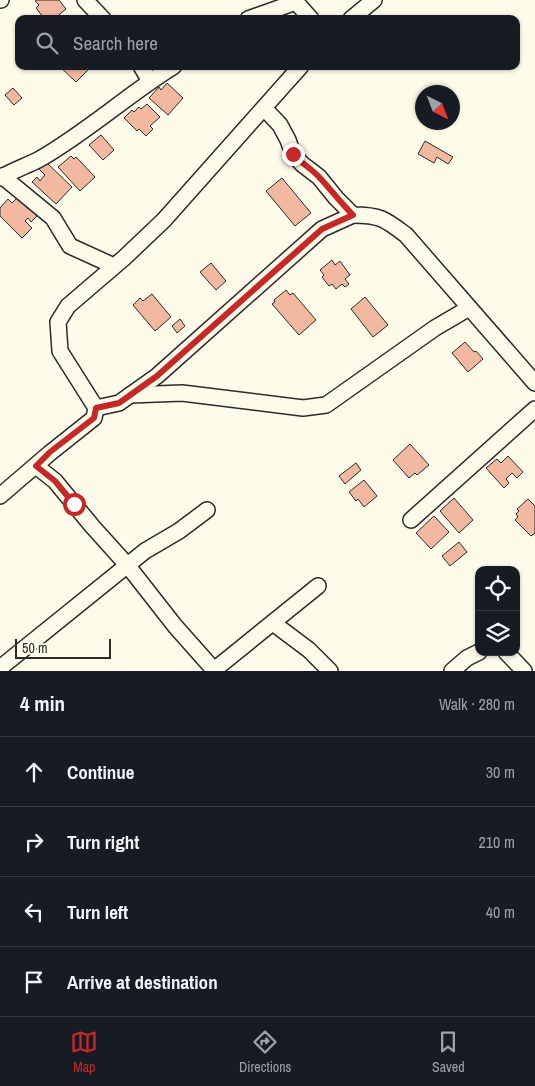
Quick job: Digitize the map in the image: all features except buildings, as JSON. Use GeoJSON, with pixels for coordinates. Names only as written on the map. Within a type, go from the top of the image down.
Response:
{"type":"FeatureCollection","features":[{"type":"Feature","properties":{"kind":"street"},"geometry":{"type":"LineString","coordinates":[[86,0],[99,15]]}},
{"type":"Feature","properties":{"kind":"street"},"geometry":{"type":"LineString","coordinates":[[356,15],[374,0]]}},
{"type":"Feature","properties":{"kind":"street"},"geometry":{"type":"LineString","coordinates":[[259,15],[296,1],[308,15]]}},
{"type":"Feature","properties":{"kind":"street"},"geometry":{"type":"LineString","coordinates":[[143,70],[150,81]]}},
{"type":"Feature","properties":{"kind":"street"},"geometry":{"type":"LineString","coordinates":[[114,266],[70,246],[53,218],[1,177],[38,160],[168,70]]}},
{"type":"Feature","properties":{"kind":"street"},"geometry":{"type":"LineString","coordinates":[[0,496],[50,452],[94,418],[96,408],[60,351],[58,322],[68,306],[164,220],[265,109],[298,70]]}},
{"type":"Feature","properties":{"kind":"street"},"geometry":{"type":"LineString","coordinates":[[265,109],[280,125],[293,154],[302,164],[320,177],[336,198],[353,215]]}},
{"type":"Feature","properties":{"kind":"street"},"geometry":{"type":"LineString","coordinates":[[96,408],[119,403],[157,376],[322,229],[353,215],[384,218],[406,235],[535,383]]}},
{"type":"Feature","properties":{"kind":"street"},"geometry":{"type":"LineString","coordinates":[[130,395],[182,393],[303,408],[326,405],[434,328],[469,308]]}},
{"type":"Feature","properties":{"kind":"street"},"geometry":{"type":"LineString","coordinates":[[411,520],[535,409]]}},
{"type":"Feature","properties":{"kind":"street"},"geometry":{"type":"LineString","coordinates":[[36,466],[55,481],[213,670],[318,586]]}},
{"type":"Feature","properties":{"kind":"street"},"geometry":{"type":"LineString","coordinates":[[0,668],[146,551],[207,510]]}},
{"type":"Feature","properties":{"kind":"street"},"geometry":{"type":"LineString","coordinates":[[273,623],[309,650],[330,671]]}},
{"type":"Feature","properties":{"kind":"street"},"geometry":{"type":"LineString","coordinates":[[452,671],[467,658],[475,654]]}},
{"type":"Feature","properties":{"kind":"street"},"geometry":{"type":"LineString","coordinates":[[510,656],[524,671]]}},
{"type":"Feature","properties":{"kind":"route"},"geometry":{"type":"LineString","coordinates":[[74,504],[55,481],[36,466],[50,452],[94,418],[96,408],[119,403],[157,376],[322,229],[353,215],[336,198],[320,177],[302,164],[293,154]]}}]}
